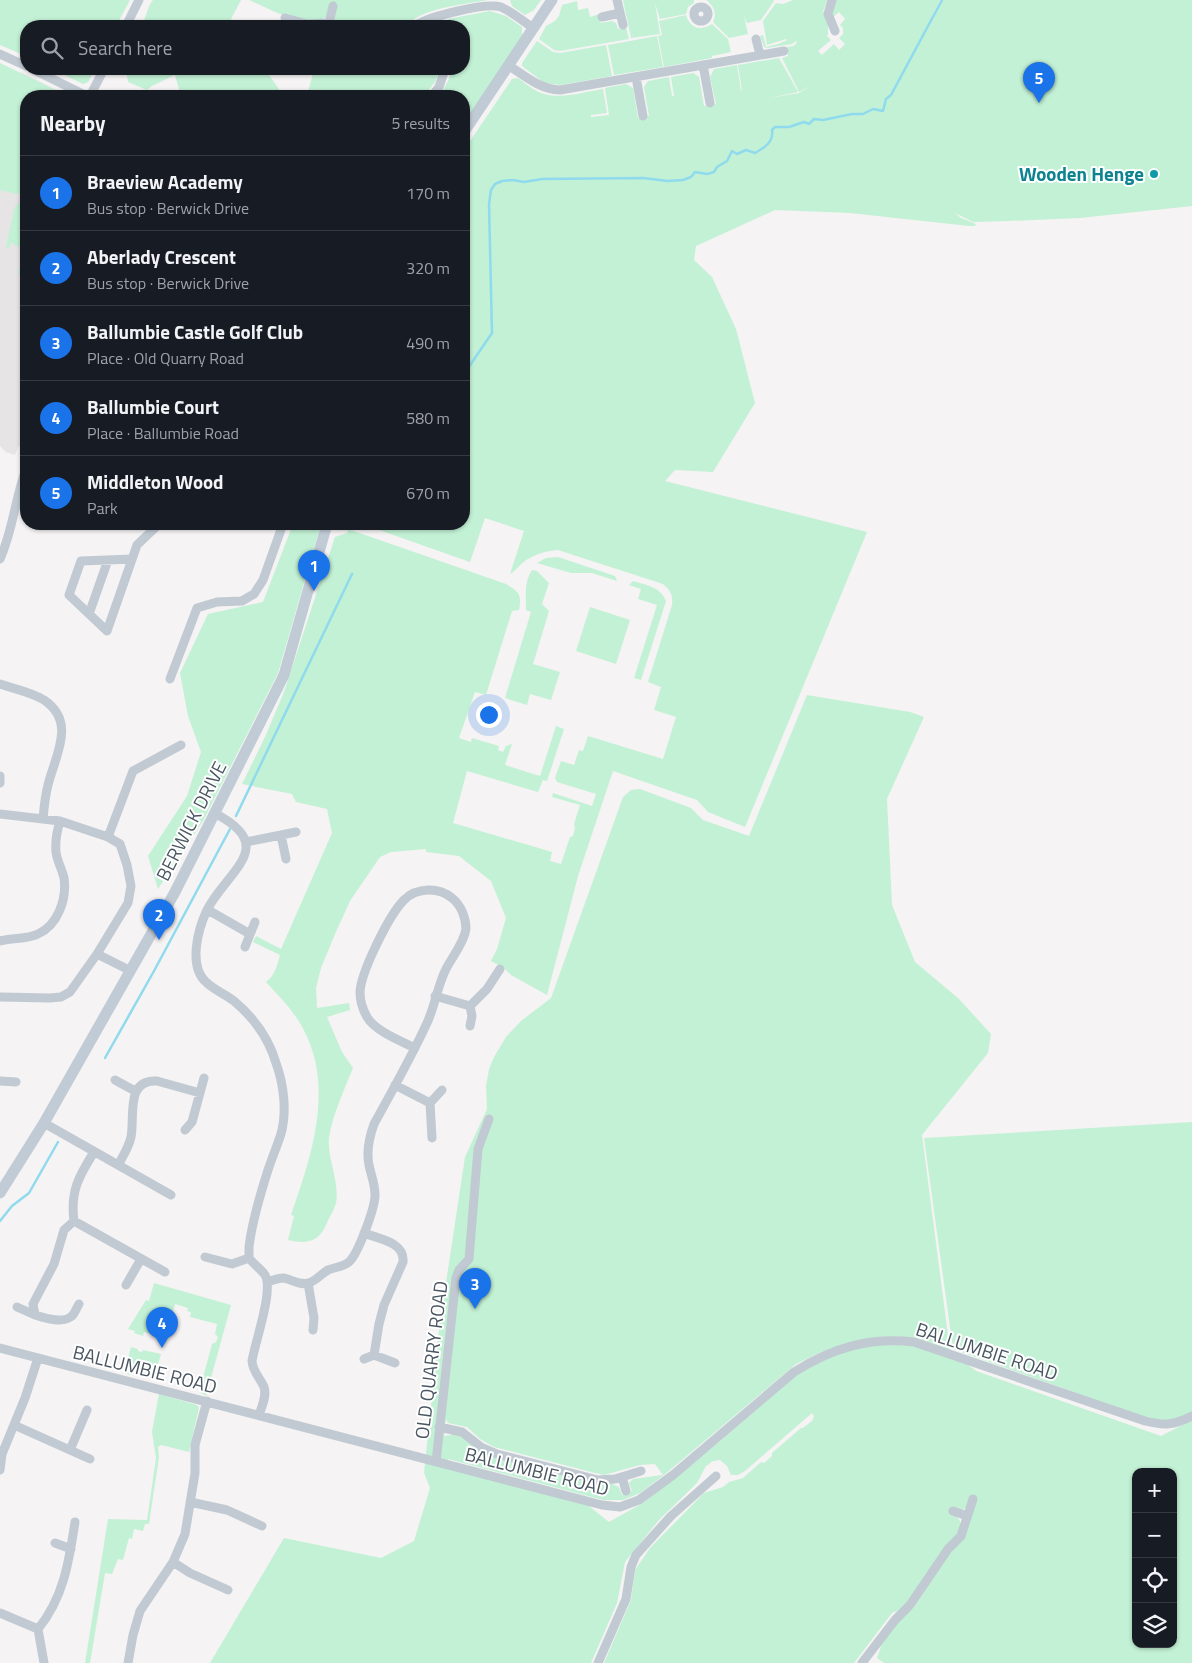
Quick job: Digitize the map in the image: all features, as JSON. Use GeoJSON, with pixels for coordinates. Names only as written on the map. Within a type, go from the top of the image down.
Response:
{"type":"FeatureCollection","features":[{"type":"Feature","properties":{"kind":"street"},"geometry":{"type":"LineString","coordinates":[[129,20],[139,0]]}},
{"type":"Feature","properties":{"kind":"street"},"geometry":{"type":"LineString","coordinates":[[470,123],[552,0]]}},
{"type":"Feature","properties":{"kind":"street"},"geometry":{"type":"LineString","coordinates":[[617,0],[623,25]]}},
{"type":"Feature","properties":{"kind":"street"},"geometry":{"type":"LineString","coordinates":[[832,0],[828,14],[835,31]]}},
{"type":"Feature","properties":{"kind":"street"},"geometry":{"type":"LineString","coordinates":[[442,20],[502,4],[533,28]]}},
{"type":"Feature","properties":{"kind":"street"},"geometry":{"type":"LineString","coordinates":[[331,20],[333,6]]}},
{"type":"Feature","properties":{"kind":"street"},"geometry":{"type":"LineString","coordinates":[[602,17],[620,13]]}},
{"type":"Feature","properties":{"kind":"street"},"geometry":{"type":"LineString","coordinates":[[285,18],[292,20]]}},
{"type":"Feature","properties":{"kind":"street"},"geometry":{"type":"LineString","coordinates":[[756,39],[760,55]]}},
{"type":"Feature","properties":{"kind":"street"},"geometry":{"type":"LineString","coordinates":[[508,65],[539,86],[550,90],[560,90],[784,51]]}},
{"type":"Feature","properties":{"kind":"street"},"geometry":{"type":"LineString","coordinates":[[0,54],[20,63]]}},
{"type":"Feature","properties":{"kind":"street"},"geometry":{"type":"LineString","coordinates":[[702,65],[710,103]]}},
{"type":"Feature","properties":{"kind":"street"},"geometry":{"type":"LineString","coordinates":[[45,75],[76,90]]}},
{"type":"Feature","properties":{"kind":"street"},"geometry":{"type":"LineString","coordinates":[[92,90],[101,75]]}},
{"type":"Feature","properties":{"kind":"street"},"geometry":{"type":"LineString","coordinates":[[437,90],[443,75]]}},
{"type":"Feature","properties":{"kind":"street"},"geometry":{"type":"LineString","coordinates":[[636,77],[643,116]]}},
{"type":"Feature","properties":{"kind":"street"},"geometry":{"type":"LineString","coordinates":[[0,559],[10,533],[20,488]]}},
{"type":"Feature","properties":{"kind":"street"},"geometry":{"type":"LineString","coordinates":[[132,559],[81,562],[69,594],[107,631],[137,545],[153,530]]}},
{"type":"Feature","properties":{"kind":"street"},"geometry":{"type":"LineString","coordinates":[[170,679],[197,608],[217,602],[242,600],[254,594],[263,580],[281,530]]}},
{"type":"Feature","properties":{"kind":"street","name":"BERWICK DRIVE"},"geometry":{"type":"LineString","coordinates":[[0,1193],[44,1123],[175,892],[284,675],[326,530]]}},
{"type":"Feature","properties":{"kind":"street"},"geometry":{"type":"LineString","coordinates":[[89,614],[108,560]]}},
{"type":"Feature","properties":{"kind":"street"},"geometry":{"type":"LineString","coordinates":[[0,684],[43,699],[56,712],[61,724],[63,737],[46,793],[44,819]]}},
{"type":"Feature","properties":{"kind":"street"},"geometry":{"type":"LineString","coordinates":[[108,837],[133,771],[181,745]]}},
{"type":"Feature","properties":{"kind":"street"},"geometry":{"type":"LineString","coordinates":[[0,776],[0,783]]}},
{"type":"Feature","properties":{"kind":"street"},"geometry":{"type":"LineString","coordinates":[[214,813],[242,831],[246,842],[246,853],[242,863],[208,910],[199,936],[196,959],[198,971],[205,982],[234,1001],[252,1019],[265,1037],[276,1062],[282,1086],[284,1110],[281,1132],[250,1237],[249,1258],[265,1274],[268,1282],[268,1295],[252,1361],[253,1369],[264,1387],[264,1398],[260,1415]]}},
{"type":"Feature","properties":{"kind":"street"},"geometry":{"type":"LineString","coordinates":[[0,814],[60,821],[108,837],[120,844],[131,886],[128,903],[97,954],[70,992],[61,997],[0,997]]}},
{"type":"Feature","properties":{"kind":"street"},"geometry":{"type":"LineString","coordinates":[[0,941],[22,939],[36,935],[48,928],[57,917],[62,906],[65,886],[56,852],[60,821]]}},
{"type":"Feature","properties":{"kind":"street"},"geometry":{"type":"LineString","coordinates":[[246,842],[296,832]]}},
{"type":"Feature","properties":{"kind":"street"},"geometry":{"type":"LineString","coordinates":[[281,835],[286,859]]}},
{"type":"Feature","properties":{"kind":"street"},"geometry":{"type":"LineString","coordinates":[[268,1282],[284,1278],[300,1283],[308,1283],[319,1278],[327,1270],[349,1262],[354,1256],[364,1233],[373,1210],[375,1196],[367,1151],[374,1124],[415,1048],[428,1021],[445,970],[462,941],[466,929],[464,916],[452,897],[430,890],[415,892],[409,896],[392,917],[366,971],[360,993],[362,1006],[374,1026],[415,1048]]}},
{"type":"Feature","properties":{"kind":"street"},"geometry":{"type":"LineString","coordinates":[[208,910],[250,934]]}},
{"type":"Feature","properties":{"kind":"street"},"geometry":{"type":"LineString","coordinates":[[245,948],[255,922]]}},
{"type":"Feature","properties":{"kind":"street"},"geometry":{"type":"LineString","coordinates":[[97,954],[131,971]]}},
{"type":"Feature","properties":{"kind":"street"},"geometry":{"type":"LineString","coordinates":[[470,1006],[487,989],[500,969]]}},
{"type":"Feature","properties":{"kind":"street"},"geometry":{"type":"LineString","coordinates":[[436,996],[470,1006]]}},
{"type":"Feature","properties":{"kind":"street"},"geometry":{"type":"LineString","coordinates":[[470,1006],[472,1016],[470,1026]]}},
{"type":"Feature","properties":{"kind":"street"},"geometry":{"type":"LineString","coordinates":[[185,1130],[192,1122],[204,1078]]}},
{"type":"Feature","properties":{"kind":"street"},"geometry":{"type":"LineString","coordinates":[[0,1080],[16,1082]]}},
{"type":"Feature","properties":{"kind":"street"},"geometry":{"type":"LineString","coordinates":[[114,1080],[135,1091]]}},
{"type":"Feature","properties":{"kind":"street"},"geometry":{"type":"LineString","coordinates":[[118,1165],[130,1143],[135,1091],[142,1084],[149,1081],[200,1093]]}},
{"type":"Feature","properties":{"kind":"street"},"geometry":{"type":"LineString","coordinates":[[395,1085],[430,1103]]}},
{"type":"Feature","properties":{"kind":"street"},"geometry":{"type":"LineString","coordinates":[[432,1138],[430,1103],[442,1090]]}},
{"type":"Feature","properties":{"kind":"street","name":"OLD QUARRY ROAD"},"geometry":{"type":"LineString","coordinates":[[436,1462],[456,1278],[459,1270],[469,1259],[478,1150],[489,1119]]}},
{"type":"Feature","properties":{"kind":"street"},"geometry":{"type":"LineString","coordinates":[[44,1123],[171,1196]]}},
{"type":"Feature","properties":{"kind":"street"},"geometry":{"type":"LineString","coordinates":[[74,1221],[72,1205],[75,1189],[81,1173],[94,1152]]}},
{"type":"Feature","properties":{"kind":"street"},"geometry":{"type":"LineString","coordinates":[[74,1221],[165,1272]]}},
{"type":"Feature","properties":{"kind":"street"},"geometry":{"type":"LineString","coordinates":[[35,1314],[34,1304],[54,1264],[64,1230],[74,1221]]}},
{"type":"Feature","properties":{"kind":"street"},"geometry":{"type":"LineString","coordinates":[[364,1233],[392,1243],[401,1249],[404,1255],[403,1262],[384,1305],[369,1357],[395,1363]]}},
{"type":"Feature","properties":{"kind":"street"},"geometry":{"type":"LineString","coordinates":[[205,1257],[232,1264],[249,1258]]}},
{"type":"Feature","properties":{"kind":"street"},"geometry":{"type":"LineString","coordinates":[[126,1285],[141,1259]]}},
{"type":"Feature","properties":{"kind":"street"},"geometry":{"type":"LineString","coordinates":[[308,1283],[314,1318],[313,1330]]}},
{"type":"Feature","properties":{"kind":"street"},"geometry":{"type":"LineString","coordinates":[[17,1307],[47,1319],[62,1320],[72,1316],[79,1304]]}},
{"type":"Feature","properties":{"kind":"street","name":"BALLUMBIE ROAD"},"geometry":{"type":"LineString","coordinates":[[0,1348],[602,1505],[620,1508],[639,1500],[673,1475],[794,1372],[813,1360],[839,1349],[863,1342],[893,1339],[914,1342],[1145,1422],[1160,1425],[1172,1424],[1192,1416]]}},
{"type":"Feature","properties":{"kind":"street"},"geometry":{"type":"LineString","coordinates":[[0,1470],[2,1454],[25,1398],[38,1358]]}},
{"type":"Feature","properties":{"kind":"street"},"geometry":{"type":"LineString","coordinates":[[128,1663],[140,1611],[173,1562],[185,1534],[195,1473],[195,1445],[207,1401]]}},
{"type":"Feature","properties":{"kind":"street"},"geometry":{"type":"LineString","coordinates":[[70,1450],[87,1410]]}},
{"type":"Feature","properties":{"kind":"street"},"geometry":{"type":"LineString","coordinates":[[14,1425],[90,1459]]}},
{"type":"Feature","properties":{"kind":"street"},"geometry":{"type":"LineString","coordinates":[[439,1427],[462,1432],[481,1447],[497,1454],[598,1480],[622,1477],[641,1471]]}},
{"type":"Feature","properties":{"kind":"street"},"geometry":{"type":"LineString","coordinates":[[598,1663],[626,1599],[631,1567],[636,1555],[671,1516],[716,1476]]}},
{"type":"Feature","properties":{"kind":"street"},"geometry":{"type":"LineString","coordinates":[[622,1477],[626,1491]]}},
{"type":"Feature","properties":{"kind":"street"},"geometry":{"type":"LineString","coordinates":[[866,1662],[895,1620],[910,1605],[948,1549],[961,1536],[974,1499]]}},
{"type":"Feature","properties":{"kind":"street"},"geometry":{"type":"LineString","coordinates":[[190,1502],[227,1510],[262,1526]]}},
{"type":"Feature","properties":{"kind":"street"},"geometry":{"type":"LineString","coordinates":[[953,1511],[967,1516]]}},
{"type":"Feature","properties":{"kind":"street"},"geometry":{"type":"LineString","coordinates":[[44,1663],[38,1629],[58,1596],[67,1572],[75,1522]]}},
{"type":"Feature","properties":{"kind":"street"},"geometry":{"type":"LineString","coordinates":[[55,1543],[71,1549]]}},
{"type":"Feature","properties":{"kind":"street"},"geometry":{"type":"LineString","coordinates":[[173,1562],[228,1590]]}},
{"type":"Feature","properties":{"kind":"street"},"geometry":{"type":"LineString","coordinates":[[0,1613],[38,1629]]}},
{"type":"Feature","properties":{"kind":"shaded area"},"geometry":{"type":"Polygon","coordinates":[[[20,74],[27,75],[56,90],[20,90],[20,446],[15,455],[6,452],[0,446],[0,115],[20,74]]]}},
{"type":"Feature","properties":{"kind":"green space"},"geometry":{"type":"Polygon","coordinates":[[[0,0],[130,0],[119,20],[20,20],[20,53],[0,45],[0,0]]]}},
{"type":"Feature","properties":{"kind":"green space"},"geometry":{"type":"Polygon","coordinates":[[[153,0],[241,0],[232,20],[144,20],[153,0]]]}},
{"type":"Feature","properties":{"kind":"green space"},"geometry":{"type":"Polygon","coordinates":[[[249,0],[488,0],[432,11],[413,20],[334,20],[326,17],[320,20],[299,20],[277,13],[249,0]]]}},
{"type":"Feature","properties":{"kind":"green space"},"geometry":{"type":"Polygon","coordinates":[[[510,0],[541,0],[534,10],[525,15],[512,6],[510,0]]]}},
{"type":"Feature","properties":{"kind":"green space"},"geometry":{"type":"Polygon","coordinates":[[[623,0],[694,0],[694,3],[688,7],[686,14],[660,19],[655,3],[660,34],[631,38],[623,0]]]}},
{"type":"Feature","properties":{"kind":"green space"},"geometry":{"type":"Polygon","coordinates":[[[706,0],[774,1],[761,20],[747,23],[744,16],[748,34],[729,38],[713,22],[714,10],[706,0]]]}},
{"type":"Feature","properties":{"kind":"green space"},"geometry":{"type":"Polygon","coordinates":[[[793,0],[827,0],[823,12],[826,13],[828,24],[827,36],[831,40],[818,51],[822,55],[834,44],[839,50],[845,44],[839,38],[843,34],[843,28],[840,25],[845,19],[839,12],[833,17],[836,0],[940,0],[906,68],[942,0],[1192,0],[1192,206],[1080,218],[1008,221],[973,222],[955,213],[961,218],[976,224],[975,226],[850,213],[775,210],[696,246],[694,260],[712,277],[736,329],[755,403],[713,472],[675,470],[665,481],[867,532],[745,827],[708,812],[697,800],[613,771],[578,876],[547,995],[511,975],[504,968],[491,961],[497,949],[506,918],[491,881],[459,856],[426,852],[426,849],[391,852],[380,857],[350,901],[321,968],[316,988],[317,1008],[349,1003],[350,1010],[327,1017],[342,1052],[353,1068],[336,1111],[329,1138],[337,1195],[336,1203],[319,1236],[305,1242],[288,1240],[294,1216],[291,1215],[313,1141],[319,1090],[316,1065],[309,1040],[296,1017],[266,982],[274,973],[280,955],[253,942],[256,936],[281,949],[332,833],[327,809],[296,802],[292,794],[242,784],[284,692],[335,537],[351,530],[506,584],[514,589],[520,597],[519,610],[512,611],[486,695],[475,692],[459,738],[471,742],[472,738],[499,746],[498,750],[503,752],[506,746],[512,744],[505,765],[540,776],[556,726],[564,729],[547,781],[543,780],[538,792],[467,771],[453,823],[552,852],[550,861],[561,864],[570,837],[573,836],[574,824],[580,805],[552,797],[553,793],[592,806],[596,794],[557,782],[555,778],[561,761],[574,765],[579,750],[583,751],[588,736],[663,759],[676,717],[654,710],[661,687],[648,682],[672,605],[671,593],[663,584],[558,550],[543,552],[527,559],[510,574],[524,531],[485,518],[470,562],[379,530],[470,530],[470,141],[512,79],[518,78],[541,93],[556,96],[603,89],[607,113],[591,115],[591,117],[609,115],[605,88],[626,84],[633,88],[638,118],[649,116],[644,87],[648,81],[669,77],[672,96],[674,96],[671,77],[693,73],[699,77],[704,106],[716,104],[710,77],[714,69],[737,65],[742,91],[738,65],[779,58],[798,92],[770,98],[799,93],[812,85],[799,92],[782,58],[788,56],[787,47],[794,46],[797,42],[767,48],[764,47],[760,36],[763,35],[766,47],[787,40],[767,45],[763,21],[776,3],[783,4],[793,0]]]}},
{"type":"Feature","properties":{"kind":"green space"},"geometry":{"type":"Polygon","coordinates":[[[577,1],[578,10],[588,8],[590,17],[599,14],[601,23],[612,21],[616,23],[618,29],[626,27],[629,39],[560,51],[554,50],[539,39],[546,26],[555,21],[559,16],[562,5],[577,1]]]}},
{"type":"Feature","properties":{"kind":"green space"},"geometry":{"type":"Polygon","coordinates":[[[490,11],[506,16],[522,27],[522,36],[470,115],[470,90],[443,90],[450,75],[470,75],[470,20],[448,19],[490,11]]]}},
{"type":"Feature","properties":{"kind":"green space"},"geometry":{"type":"Polygon","coordinates":[[[686,15],[693,26],[703,28],[712,24],[728,39],[731,52],[712,56],[712,58],[664,67],[658,36],[662,35],[659,21],[686,15]]]}},
{"type":"Feature","properties":{"kind":"green space"},"geometry":{"type":"Polygon","coordinates":[[[657,36],[663,67],[614,75],[608,45],[657,36]]]}},
{"type":"Feature","properties":{"kind":"green space"},"geometry":{"type":"Polygon","coordinates":[[[537,41],[553,52],[560,53],[606,45],[612,76],[560,85],[543,82],[522,66],[522,63],[537,41]]]}},
{"type":"Feature","properties":{"kind":"green space"},"geometry":{"type":"Polygon","coordinates":[[[0,63],[20,73],[20,75],[25,75],[56,90],[20,90],[20,193],[1,190],[0,194],[0,63]]]}},
{"type":"Feature","properties":{"kind":"green space"},"geometry":{"type":"Polygon","coordinates":[[[64,75],[92,75],[88,82],[83,84],[64,75]]]}},
{"type":"Feature","properties":{"kind":"green space"},"geometry":{"type":"Polygon","coordinates":[[[127,75],[175,75],[147,90],[128,82],[127,75]]]}},
{"type":"Feature","properties":{"kind":"green space"},"geometry":{"type":"Polygon","coordinates":[[[175,75],[269,75],[280,90],[179,90],[175,75]]]}},
{"type":"Feature","properties":{"kind":"green space"},"geometry":{"type":"Polygon","coordinates":[[[312,75],[438,75],[429,90],[309,90],[312,75]]]}},
{"type":"Feature","properties":{"kind":"green space"},"geometry":{"type":"Polygon","coordinates":[[[20,203],[20,247],[11,243],[8,249],[6,248],[14,209],[20,203]]]}},
{"type":"Feature","properties":{"kind":"green space"},"geometry":{"type":"Polygon","coordinates":[[[291,530],[319,530],[278,673],[203,821],[158,889],[148,856],[187,796],[201,752],[188,716],[180,673],[208,614],[263,602],[291,530]]]}},
{"type":"Feature","properties":{"kind":"green space"},"geometry":{"type":"Polygon","coordinates":[[[558,557],[615,576],[617,581],[592,573],[571,573],[537,563],[546,558],[558,557]]]}},
{"type":"Feature","properties":{"kind":"green space"},"geometry":{"type":"Polygon","coordinates":[[[532,570],[537,571],[549,583],[542,604],[549,611],[533,664],[560,672],[551,700],[530,694],[527,705],[505,698],[531,612],[526,610],[526,594],[529,575],[532,570]]]}},
{"type":"Feature","properties":{"kind":"green space"},"geometry":{"type":"Polygon","coordinates":[[[633,581],[648,585],[657,590],[664,596],[666,601],[641,680],[634,678],[657,605],[638,599],[641,589],[629,585],[633,581]]]}},
{"type":"Feature","properties":{"kind":"green space"},"geometry":{"type":"Polygon","coordinates":[[[590,607],[630,620],[616,664],[576,651],[590,607]]]}},
{"type":"Feature","properties":{"kind":"green space"},"geometry":{"type":"Polygon","coordinates":[[[807,695],[910,712],[924,717],[887,799],[892,905],[915,962],[958,998],[991,1034],[988,1053],[922,1135],[950,1351],[976,1371],[1161,1436],[1192,1420],[1192,1663],[884,1663],[877,1658],[881,1647],[879,1646],[906,1612],[913,1609],[951,1551],[963,1538],[967,1506],[963,1510],[959,1510],[957,1517],[960,1525],[955,1537],[903,1609],[892,1613],[854,1663],[604,1663],[631,1600],[635,1570],[650,1548],[704,1493],[743,1478],[761,1462],[764,1463],[772,1456],[772,1453],[812,1421],[814,1416],[812,1413],[738,1475],[731,1475],[727,1466],[720,1460],[713,1461],[706,1466],[697,1483],[659,1520],[625,1562],[617,1603],[591,1663],[210,1663],[284,1538],[381,1558],[414,1541],[430,1488],[424,1473],[439,1329],[465,1157],[487,1109],[486,1086],[489,1069],[506,1037],[521,1021],[551,998],[623,797],[631,790],[640,789],[691,808],[703,820],[749,836],[807,695]],[[823,1351],[796,1364],[664,1475],[640,1493],[623,1500],[603,1500],[448,1459],[445,1467],[585,1503],[609,1522],[643,1503],[719,1442],[797,1374],[826,1356],[823,1351]],[[446,1419],[444,1436],[451,1435],[451,1433],[461,1435],[480,1450],[591,1483],[613,1483],[619,1487],[622,1495],[632,1491],[629,1483],[633,1479],[663,1475],[655,1464],[640,1465],[604,1475],[494,1447],[480,1439],[467,1427],[448,1423],[446,1419]]]}},
{"type":"Feature","properties":{"kind":"green space"},"geometry":{"type":"Polygon","coordinates":[[[1192,1122],[1192,1412],[1170,1420],[1146,1418],[953,1349],[924,1138],[1192,1122]]]}},
{"type":"Feature","properties":{"kind":"green space"},"geometry":{"type":"Polygon","coordinates":[[[154,1283],[231,1305],[206,1396],[200,1392],[200,1389],[212,1344],[216,1342],[218,1337],[215,1334],[217,1324],[190,1317],[191,1312],[187,1311],[188,1308],[175,1304],[171,1320],[167,1319],[164,1329],[157,1327],[155,1335],[144,1332],[143,1336],[128,1329],[146,1300],[149,1301],[154,1283]]]}},
{"type":"Feature","properties":{"kind":"green space"},"geometry":{"type":"Polygon","coordinates":[[[131,1347],[142,1352],[143,1350],[161,1354],[156,1372],[153,1371],[152,1375],[132,1370],[130,1375],[127,1374],[125,1370],[131,1347]]]}},
{"type":"Feature","properties":{"kind":"green space"},"geometry":{"type":"Polygon","coordinates":[[[159,1394],[197,1405],[199,1408],[189,1452],[161,1445],[158,1447],[159,1457],[149,1524],[145,1524],[143,1531],[134,1529],[132,1539],[129,1538],[123,1560],[118,1559],[112,1574],[105,1573],[90,1663],[85,1663],[108,1519],[147,1520],[156,1458],[152,1432],[159,1394]]]}},
{"type":"Feature","properties":{"kind":"waterway"},"geometry":{"type":"LineString","coordinates":[[470,365],[492,333],[489,204],[491,190],[495,184],[502,181],[524,182],[542,179],[643,178],[668,181],[683,180],[691,177],[695,172],[707,174],[714,172],[717,167],[727,161],[732,151],[737,154],[746,150],[755,153],[765,147],[770,141],[772,130],[775,127],[789,127],[804,122],[809,124],[814,119],[823,120],[852,114],[863,114],[873,109],[883,111],[886,99],[891,95],[942,0]]}},
{"type":"Feature","properties":{"kind":"waterway"},"geometry":{"type":"LineString","coordinates":[[236,816],[352,574]]}},
{"type":"Feature","properties":{"kind":"waterway"},"geometry":{"type":"LineString","coordinates":[[105,1058],[230,829]]}},
{"type":"Feature","properties":{"kind":"waterway"},"geometry":{"type":"LineString","coordinates":[[0,1221],[12,1206],[29,1193],[58,1142]]}},
{"type":"Feature","properties":{"kind":"place","name":"Middleton Wood"},"geometry":{"type":"Point","coordinates":[1039,103]}},
{"type":"Feature","properties":{"kind":"place","name":"Wooden Henge"},"geometry":{"type":"Point","coordinates":[1154,174]}},
{"type":"Feature","properties":{"kind":"place","name":"Braeview Academy"},"geometry":{"type":"Point","coordinates":[314,591]}},
{"type":"Feature","properties":{"kind":"place","name":"Aberlady Crescent"},"geometry":{"type":"Point","coordinates":[159,940]}},
{"type":"Feature","properties":{"kind":"place","name":"Ballumbie Castle Golf Club"},"geometry":{"type":"Point","coordinates":[475,1309]}},
{"type":"Feature","properties":{"kind":"place","name":"Ballumbie Court"},"geometry":{"type":"Point","coordinates":[162,1348]}}]}
